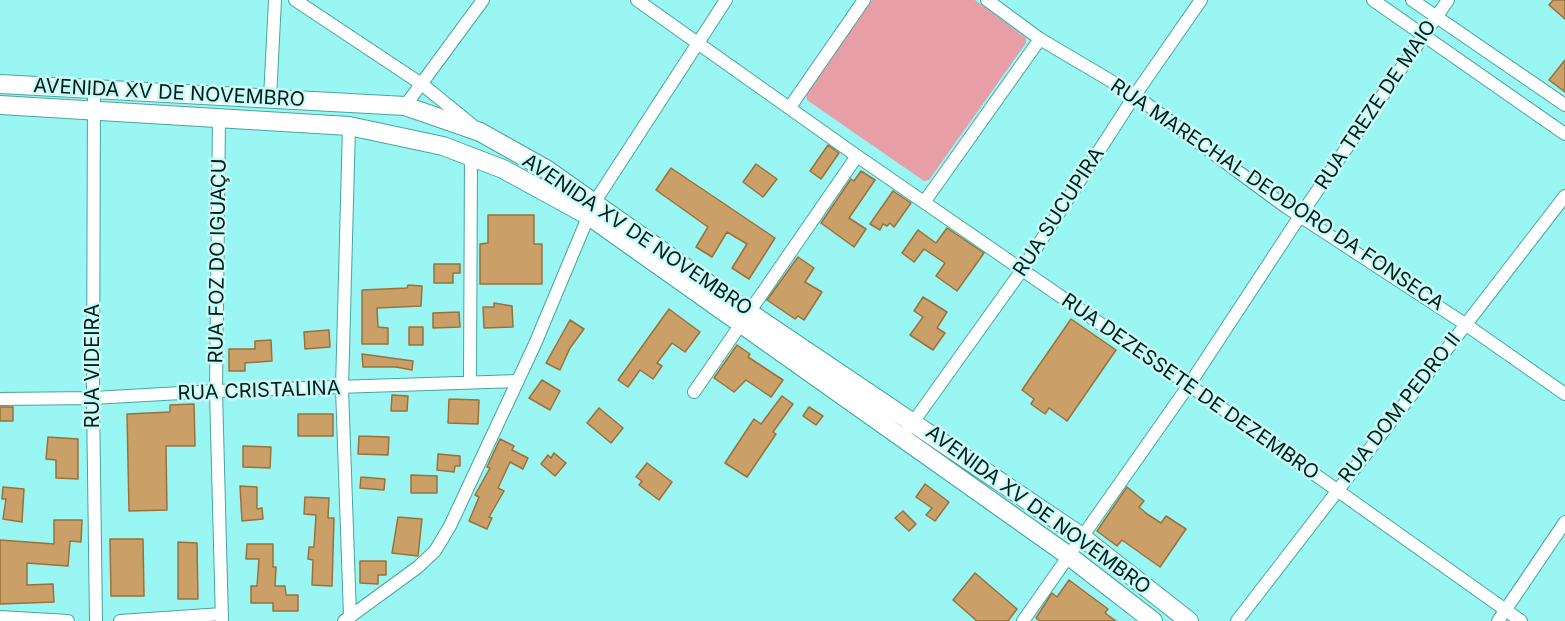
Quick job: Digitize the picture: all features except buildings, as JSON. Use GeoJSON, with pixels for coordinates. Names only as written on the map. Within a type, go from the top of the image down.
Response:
{"type":"FeatureCollection","features":[{"type":"Feature","properties":{"kind":"main road","name":"AVENIDA XV DE NOVEMBRO"},"geometry":{"type":"LineString","coordinates":[[0,84],[405,106],[480,132],[546,169],[592,210],[743,317],[901,439],[1069,556],[1153,621]]}},
{"type":"Feature","properties":{"kind":"main road","name":"AVENIDA XV DE NOVEMBRO"},"geometry":{"type":"LineString","coordinates":[[0,105],[349,126],[471,155],[592,210]]}},
{"type":"Feature","properties":{"kind":"main road","name":"AVENIDA XV DE NOVEMBRO"},"geometry":{"type":"LineString","coordinates":[[743,317],[914,422],[1082,537],[1189,621]]}},
{"type":"Feature","properties":{"kind":"street"},"geometry":{"type":"LineString","coordinates":[[270,98],[275,0]]}},
{"type":"Feature","properties":{"kind":"street"},"geometry":{"type":"LineString","coordinates":[[294,0],[423,85],[480,132]]}},
{"type":"Feature","properties":{"kind":"street"},"geometry":{"type":"LineString","coordinates":[[405,106],[423,85],[483,0]]}},
{"type":"Feature","properties":{"kind":"street","name":"RUA DEZESSETE DE DEZEMBRO"},"geometry":{"type":"LineString","coordinates":[[637,0],[857,156],[1189,385],[1336,490],[1502,616],[1521,621]]}},
{"type":"Feature","properties":{"kind":"street"},"geometry":{"type":"LineString","coordinates":[[347,619],[418,567],[435,551],[450,526],[518,381],[592,210],[697,42],[726,0]]}},
{"type":"Feature","properties":{"kind":"street"},"geometry":{"type":"LineString","coordinates":[[790,107],[864,0]]}},
{"type":"Feature","properties":{"kind":"street","name":"RUA MARECHAL DEODORO DA FONSECA"},"geometry":{"type":"LineString","coordinates":[[987,0],[1040,39],[1135,95],[1300,216],[1465,324],[1565,394]]}},
{"type":"Feature","properties":{"kind":"street","name":"RUA SUCUPIRA"},"geometry":{"type":"LineString","coordinates":[[901,439],[1022,270],[1135,95],[1201,0]]}},
{"type":"Feature","properties":{"kind":"street"},"geometry":{"type":"LineString","coordinates":[[1373,0],[1565,134]]}},
{"type":"Feature","properties":{"kind":"street"},"geometry":{"type":"LineString","coordinates":[[1412,0],[1565,105]]}},
{"type":"Feature","properties":{"kind":"street","name":"RUA TREZE DE MAIO"},"geometry":{"type":"LineString","coordinates":[[1023,621],[1189,385],[1300,216],[1448,0]]}},
{"type":"Feature","properties":{"kind":"street"},"geometry":{"type":"LineString","coordinates":[[925,201],[1040,39]]}},
{"type":"Feature","properties":{"kind":"street","name":"RUA VIDEIRA"},"geometry":{"type":"LineString","coordinates":[[94,90],[93,398],[96,621]]}},
{"type":"Feature","properties":{"kind":"street","name":"RUA FOZ DO IGUAÇU"},"geometry":{"type":"LineString","coordinates":[[219,117],[216,391],[222,617]]}},
{"type":"Feature","properties":{"kind":"street"},"geometry":{"type":"LineString","coordinates":[[347,619],[342,388],[349,126]]}},
{"type":"Feature","properties":{"kind":"street"},"geometry":{"type":"LineString","coordinates":[[470,382],[471,155]]}},
{"type":"Feature","properties":{"kind":"street"},"geometry":{"type":"LineString","coordinates":[[694,392],[743,317],[857,156]]}},
{"type":"Feature","properties":{"kind":"street","name":"RUA DOM PEDRO II"},"geometry":{"type":"LineString","coordinates":[[1237,621],[1565,196]]}},
{"type":"Feature","properties":{"kind":"street","name":"RUA CRISTALINA"},"geometry":{"type":"LineString","coordinates":[[0,399],[93,398],[216,391],[518,381]]}},
{"type":"Feature","properties":{"kind":"street"},"geometry":{"type":"LineString","coordinates":[[1502,616],[1565,522]]}},
{"type":"Feature","properties":{"kind":"street"},"geometry":{"type":"LineString","coordinates":[[0,617],[68,621]]}},
{"type":"Feature","properties":{"kind":"street"},"geometry":{"type":"LineString","coordinates":[[120,621],[222,617]]}},
{"type":"Feature","properties":{"kind":"shaded area"},"geometry":{"type":"Polygon","coordinates":[[[872,0],[975,0],[1026,38],[1026,43],[929,180],[924,181],[807,100],[806,92],[872,0]]]}}]}
